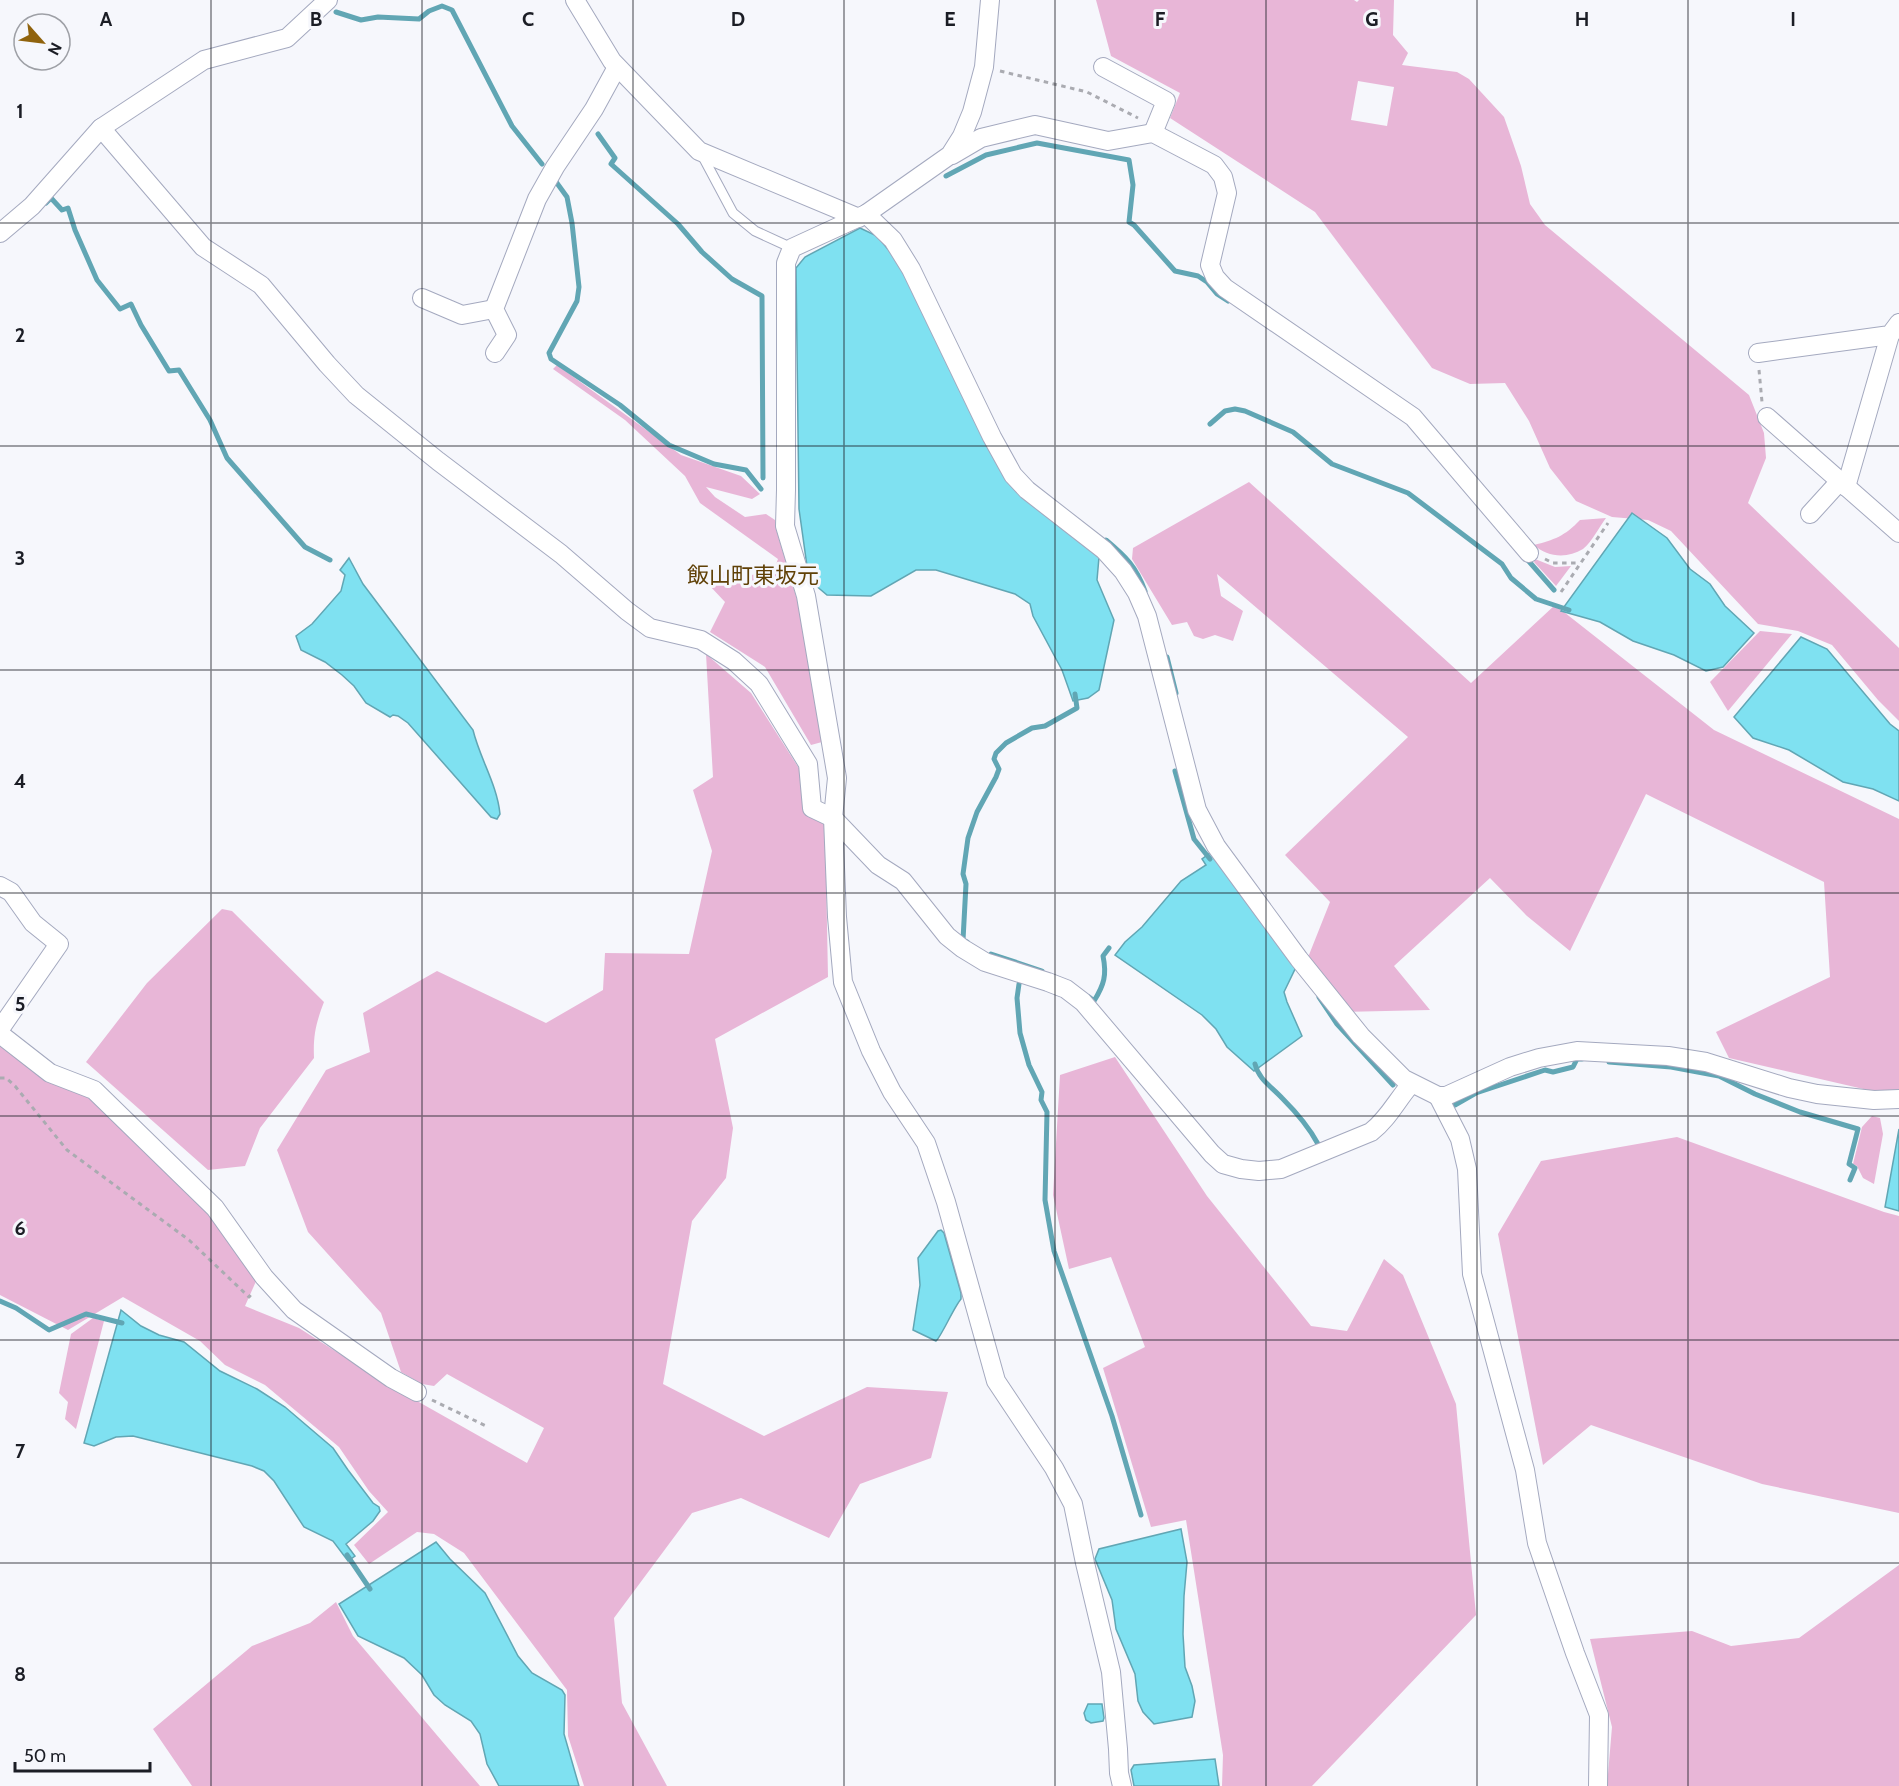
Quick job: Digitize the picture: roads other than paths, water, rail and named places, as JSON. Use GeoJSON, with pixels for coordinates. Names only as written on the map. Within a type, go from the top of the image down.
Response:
{"type":"FeatureCollection","features":[{"type":"Feature","properties":{"kind":"street"},"geometry":{"type":"LineString","coordinates":[[0,233],[32,206],[101,128],[204,60],[287,38],[328,0]]}},
{"type":"Feature","properties":{"kind":"street"},"geometry":{"type":"LineString","coordinates":[[575,0],[617,67],[699,151],[862,216],[893,240],[911,269],[992,437],[1013,475],[1027,490],[1104,550],[1123,571],[1137,593],[1147,616],[1197,810],[1216,846],[1299,959],[1361,1036],[1404,1079],[1438,1096],[1446,1096],[1510,1067],[1539,1058],[1577,1051],[1668,1056],[1706,1062],[1789,1088],[1817,1094],[1874,1100],[1899,1099]]}},
{"type":"Feature","properties":{"kind":"street"},"geometry":{"type":"LineString","coordinates":[[950,155],[962,136],[972,112],[984,67],[990,0]]}},
{"type":"Feature","properties":{"kind":"street"},"geometry":{"type":"LineString","coordinates":[[495,353],[507,335],[494,309],[537,199],[555,167],[594,109],[617,67]]}},
{"type":"Feature","properties":{"kind":"street"},"geometry":{"type":"LineString","coordinates":[[1102,67],[1166,101],[1155,130]]}},
{"type":"Feature","properties":{"kind":"street"},"geometry":{"type":"LineString","coordinates":[[1122,1786],[1111,1672],[1073,1504],[1054,1468],[996,1381],[946,1202],[926,1143],[892,1092],[876,1061],[843,982],[837,917],[833,818],[837,778],[806,596],[785,526],[786,263],[792,248],[862,216],[950,155],[981,138],[1035,125],[1108,141],[1155,130],[1214,165],[1223,177],[1227,193],[1210,265],[1215,277],[1225,288],[1413,417],[1529,553]]}},
{"type":"Feature","properties":{"kind":"street"},"geometry":{"type":"LineString","coordinates":[[101,128],[203,247],[261,285],[327,364],[356,394],[438,461],[561,554],[650,628],[701,640],[743,669],[759,684],[808,764],[812,808],[833,818],[878,865],[903,881],[947,936],[962,948],[985,962],[1066,989],[1083,1002],[1223,1164],[1259,1171],[1281,1169],[1371,1132],[1382,1123],[1411,1084]]}},
{"type":"Feature","properties":{"kind":"street"},"geometry":{"type":"LineString","coordinates":[[422,298],[462,315],[494,309]]}},
{"type":"Feature","properties":{"kind":"street"},"geometry":{"type":"LineString","coordinates":[[1758,353],[1894,329],[1843,484],[1810,514]]}},
{"type":"Feature","properties":{"kind":"street"},"geometry":{"type":"LineString","coordinates":[[1767,417],[1899,533]]}},
{"type":"Feature","properties":{"kind":"street"},"geometry":{"type":"LineString","coordinates":[[0,886],[11,892],[33,923],[59,944],[0,1029]]}},
{"type":"Feature","properties":{"kind":"street"},"geometry":{"type":"LineString","coordinates":[[0,1034],[50,1073],[94,1090],[215,1208],[264,1277],[294,1310],[391,1378],[417,1392]]}},
{"type":"Feature","properties":{"kind":"street"},"geometry":{"type":"LineString","coordinates":[[1438,1096],[1460,1139],[1467,1169],[1472,1274],[1525,1470],[1538,1543],[1575,1653],[1599,1715],[1598,1786]]}},
{"type":"Feature","properties":{"kind":"lane"},"geometry":{"type":"LineString","coordinates":[[699,151],[733,213],[755,231],[792,248]]}},
{"type":"Feature","properties":{"kind":"water"},"geometry":{"type":"Polygon","coordinates":[[[860,228],[877,236],[901,265],[987,442],[1099,557],[1097,580],[1114,620],[1099,690],[1088,698],[1073,701],[1062,670],[1033,616],[1030,604],[1015,594],[936,570],[916,570],[871,596],[827,595],[808,579],[815,570],[807,566],[799,509],[796,268],[805,257],[860,228]]]}},
{"type":"Feature","properties":{"kind":"water"},"geometry":{"type":"Polygon","coordinates":[[[1632,513],[1667,538],[1690,569],[1710,584],[1725,606],[1754,633],[1723,667],[1706,671],[1674,655],[1633,641],[1600,622],[1561,611],[1632,513]]]}},
{"type":"Feature","properties":{"kind":"water"},"geometry":{"type":"Polygon","coordinates":[[[349,558],[363,584],[473,730],[496,792],[500,814],[497,819],[491,817],[408,723],[398,716],[390,717],[366,703],[354,686],[342,675],[325,662],[301,650],[296,636],[312,624],[341,591],[345,575],[340,570],[349,558]]]}},
{"type":"Feature","properties":{"kind":"water"},"geometry":{"type":"Polygon","coordinates":[[[1801,637],[1827,649],[1890,724],[1899,731],[1899,801],[1873,789],[1843,782],[1789,750],[1753,738],[1734,717],[1801,637]]]}},
{"type":"Feature","properties":{"kind":"water"},"geometry":{"type":"Polygon","coordinates":[[[1210,853],[1297,965],[1284,992],[1302,1036],[1254,1071],[1227,1047],[1216,1029],[1202,1015],[1115,955],[1181,881],[1206,865],[1202,859],[1210,853]]]}},
{"type":"Feature","properties":{"kind":"water"},"geometry":{"type":"Polygon","coordinates":[[[1899,1129],[1899,1211],[1885,1207],[1899,1129]]]}},
{"type":"Feature","properties":{"kind":"water"},"geometry":{"type":"Polygon","coordinates":[[[941,1230],[944,1233],[961,1299],[936,1341],[913,1330],[920,1285],[918,1258],[941,1230]]]}},
{"type":"Feature","properties":{"kind":"water"},"geometry":{"type":"Polygon","coordinates":[[[121,1310],[141,1326],[159,1335],[184,1342],[220,1371],[257,1389],[285,1407],[333,1448],[380,1511],[373,1521],[346,1544],[355,1556],[348,1561],[333,1541],[304,1527],[274,1481],[264,1471],[133,1436],[116,1437],[94,1446],[84,1443],[121,1310]]]}},
{"type":"Feature","properties":{"kind":"water"},"geometry":{"type":"Polygon","coordinates":[[[1181,1529],[1187,1562],[1183,1634],[1185,1667],[1195,1701],[1192,1717],[1154,1724],[1143,1712],[1138,1701],[1135,1674],[1116,1629],[1112,1600],[1095,1559],[1099,1549],[1181,1529]]]}},
{"type":"Feature","properties":{"kind":"water"},"geometry":{"type":"Polygon","coordinates":[[[436,1542],[485,1593],[518,1656],[532,1673],[562,1690],[565,1695],[564,1734],[579,1786],[499,1786],[487,1764],[480,1734],[471,1721],[445,1705],[434,1695],[422,1675],[404,1658],[358,1636],[339,1604],[436,1542]]]}},
{"type":"Feature","properties":{"kind":"water"},"geometry":{"type":"Polygon","coordinates":[[[1088,1704],[1102,1704],[1103,1721],[1091,1723],[1086,1720],[1084,1713],[1088,1704]]]}},
{"type":"Feature","properties":{"kind":"water"},"geometry":{"type":"Polygon","coordinates":[[[1215,1759],[1219,1786],[1134,1786],[1131,1770],[1134,1765],[1215,1759]]]}},
{"type":"Feature","properties":{"kind":"waterway"},"geometry":{"type":"LineString","coordinates":[[336,12],[361,20],[378,17],[419,19],[429,11],[442,6],[452,10],[512,126],[542,164]]}},
{"type":"Feature","properties":{"kind":"waterway"},"geometry":{"type":"LineString","coordinates":[[598,134],[615,158],[611,164],[678,224],[702,252],[732,279],[762,296],[763,478]]}},
{"type":"Feature","properties":{"kind":"waterway"},"geometry":{"type":"LineString","coordinates":[[946,176],[986,155],[1037,143],[1129,160],[1133,185],[1129,222],[1175,271],[1198,276],[1228,301]]}},
{"type":"Feature","properties":{"kind":"waterway"},"geometry":{"type":"LineString","coordinates":[[554,179],[567,197],[579,287],[577,301],[549,353],[551,359],[620,405],[669,445],[714,464],[746,470],[761,489]]}},
{"type":"Feature","properties":{"kind":"waterway"},"geometry":{"type":"LineString","coordinates":[[46,203],[51,198],[62,210],[68,208],[97,280],[120,309],[131,304],[169,371],[179,370],[210,420],[227,458],[305,547],[330,560]]}},
{"type":"Feature","properties":{"kind":"waterway"},"geometry":{"type":"LineString","coordinates":[[1210,424],[1225,411],[1235,409],[1245,411],[1293,432],[1332,464],[1408,493],[1502,564],[1511,578],[1536,599],[1569,610]]}},
{"type":"Feature","properties":{"kind":"waterway"},"geometry":{"type":"LineString","coordinates":[[1105,543],[1106,540],[1130,562],[1145,591]]}},
{"type":"Feature","properties":{"kind":"waterway"},"geometry":{"type":"LineString","coordinates":[[1526,558],[1554,590]]}},
{"type":"Feature","properties":{"kind":"waterway"},"geometry":{"type":"LineString","coordinates":[[1167,657],[1176,693]]}},
{"type":"Feature","properties":{"kind":"waterway"},"geometry":{"type":"LineString","coordinates":[[967,942],[963,940],[966,884],[963,874],[968,838],[977,812],[999,769],[994,759],[996,753],[1006,743],[1032,728],[1045,726],[1077,708],[1075,694]]}},
{"type":"Feature","properties":{"kind":"waterway"},"geometry":{"type":"LineString","coordinates":[[1175,771],[1194,839],[1210,859]]}},
{"type":"Feature","properties":{"kind":"waterway"},"geometry":{"type":"LineString","coordinates":[[1089,997],[1094,1001],[1100,990],[1105,974],[1103,956],[1109,948]]}},
{"type":"Feature","properties":{"kind":"waterway"},"geometry":{"type":"LineString","coordinates":[[991,954],[1042,971]]}},
{"type":"Feature","properties":{"kind":"waterway"},"geometry":{"type":"LineString","coordinates":[[1019,984],[1017,998],[1020,1033],[1029,1065],[1042,1092],[1041,1100],[1047,1112],[1045,1200],[1054,1251],[1112,1416],[1141,1515]]}},
{"type":"Feature","properties":{"kind":"waterway"},"geometry":{"type":"LineString","coordinates":[[1319,997],[1337,1024],[1393,1085]]}},
{"type":"Feature","properties":{"kind":"waterway"},"geometry":{"type":"LineString","coordinates":[[1455,1105],[1476,1093],[1545,1070],[1553,1072],[1573,1067],[1577,1059],[1582,1059]]}},
{"type":"Feature","properties":{"kind":"waterway"},"geometry":{"type":"LineString","coordinates":[[1609,1062],[1671,1067],[1719,1076],[1755,1094],[1800,1112],[1858,1129],[1849,1164],[1855,1168],[1850,1180]]}},
{"type":"Feature","properties":{"kind":"waterway"},"geometry":{"type":"LineString","coordinates":[[1255,1064],[1262,1079],[1297,1114],[1318,1144]]}},
{"type":"Feature","properties":{"kind":"waterway"},"geometry":{"type":"LineString","coordinates":[[0,1301],[16,1308],[49,1330],[86,1314],[122,1323]]}},
{"type":"Feature","properties":{"kind":"waterway"},"geometry":{"type":"LineString","coordinates":[[347,1555],[370,1589]]}},
{"type":"Feature","properties":{"kind":"district","name":"飯山町東坂元"},"geometry":{"type":"Point","coordinates":[753,575]}}]}
